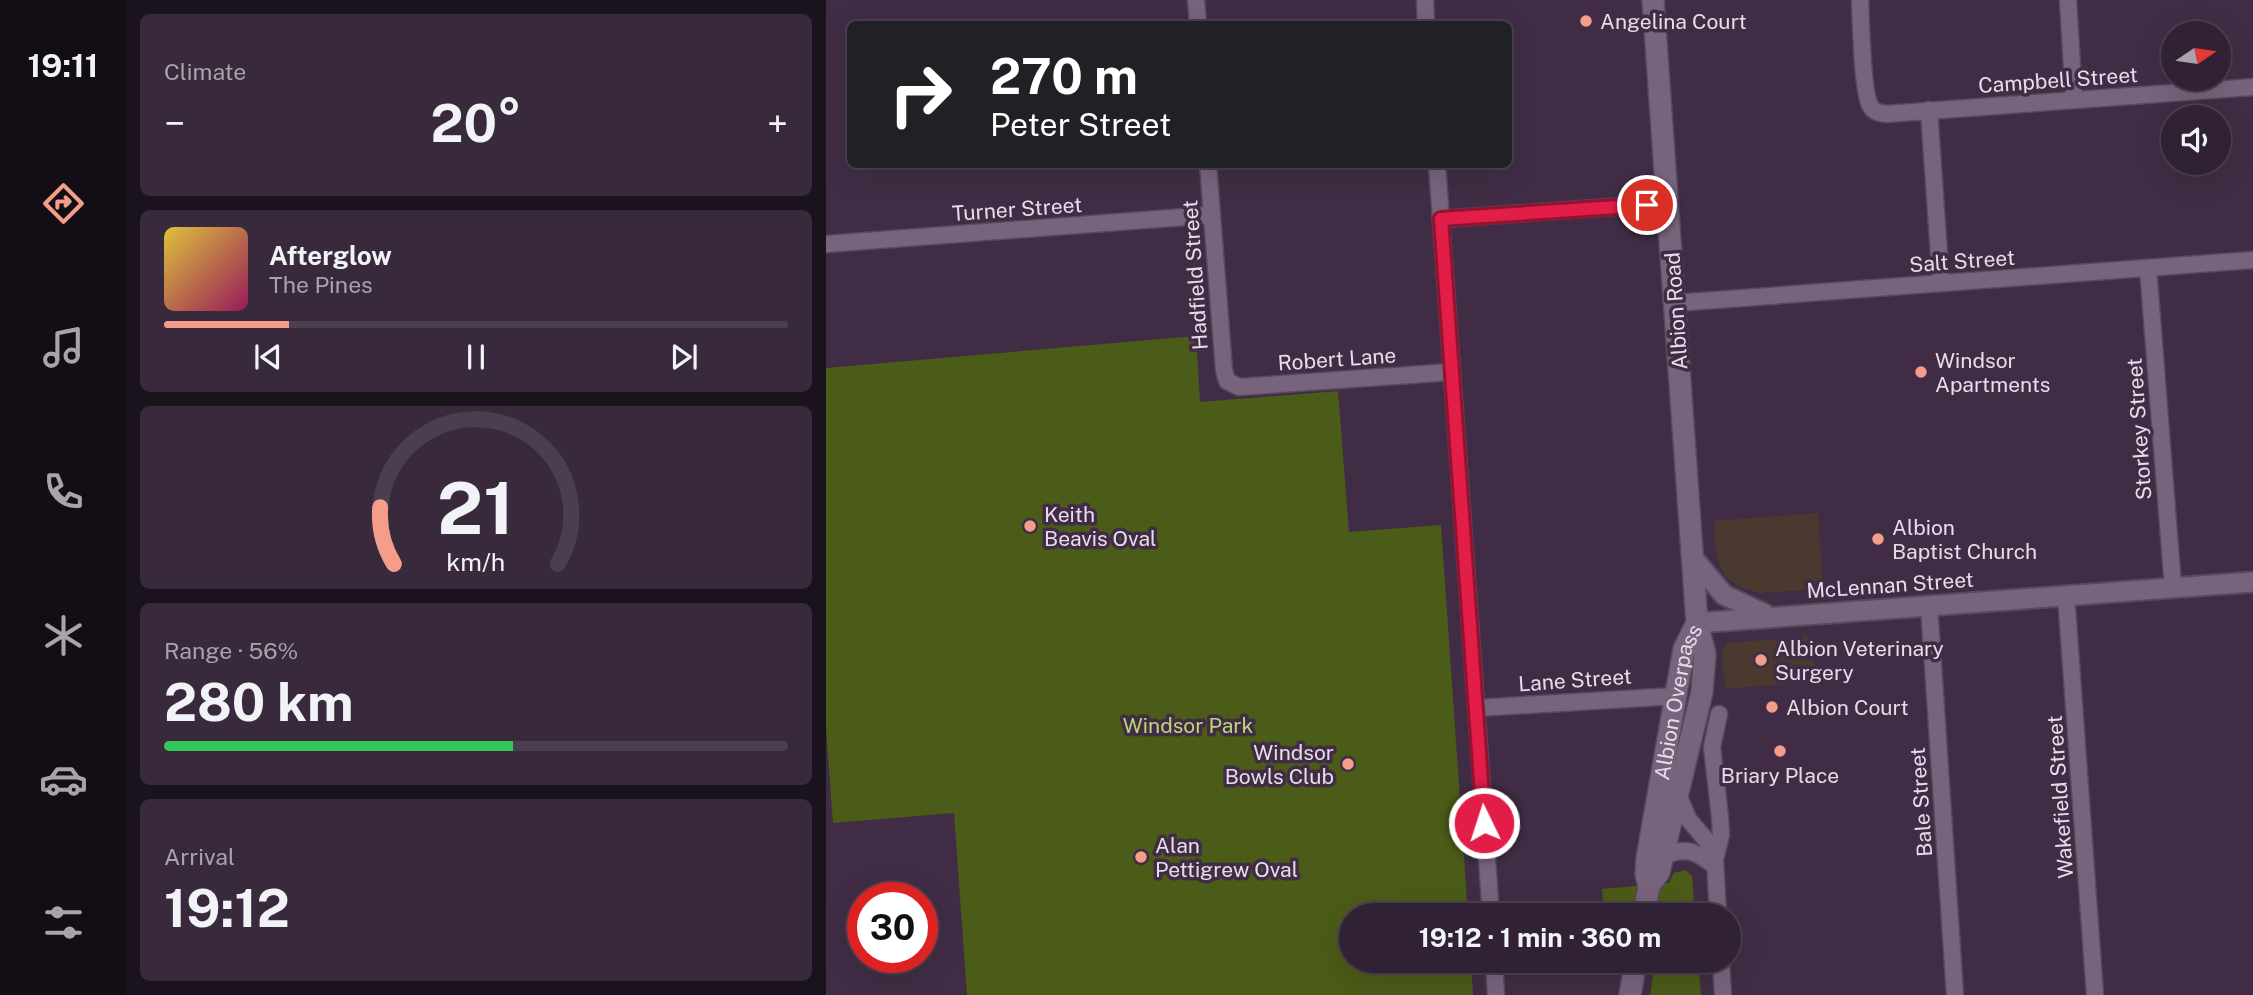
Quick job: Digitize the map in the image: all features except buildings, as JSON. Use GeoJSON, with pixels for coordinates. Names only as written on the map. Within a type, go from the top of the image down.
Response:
{"type":"FeatureCollection","features":[{"type":"Feature","properties":{"kind":"main road","name":"Albion Road"},"geometry":{"type":"LineString","coordinates":[[1653,0],[1697,623]]}},
{"type":"Feature","properties":{"kind":"main road","name":"Albion Overpass"},"geometry":{"type":"LineString","coordinates":[[1646,903],[1649,886],[1646,874],[1647,858],[1684,649],[1697,623]]}},
{"type":"Feature","properties":{"kind":"main road","name":"Albion Overpass"},"geometry":{"type":"LineString","coordinates":[[1649,886],[1658,875],[1663,857],[1703,681],[1705,654],[1697,623]]}},
{"type":"Feature","properties":{"kind":"main road"},"geometry":{"type":"LineString","coordinates":[[1630,995],[1634,973]]}},
{"type":"Feature","properties":{"kind":"street"},"geometry":{"type":"LineString","coordinates":[[1196,0],[1198,21]]}},
{"type":"Feature","properties":{"kind":"street"},"geometry":{"type":"LineString","coordinates":[[1425,0],[1426,21]]}},
{"type":"Feature","properties":{"kind":"street","name":"Campbell Street"},"geometry":{"type":"LineString","coordinates":[[1860,0],[1869,106],[1886,114],[2253,87]]}},
{"type":"Feature","properties":{"kind":"street"},"geometry":{"type":"LineString","coordinates":[[2068,0],[2074,100]]}},
{"type":"Feature","properties":{"kind":"street"},"geometry":{"type":"LineString","coordinates":[[1929,110],[1941,283]]}},
{"type":"Feature","properties":{"kind":"street","name":"Hadfield Street"},"geometry":{"type":"LineString","coordinates":[[1208,168],[1227,381]]}},
{"type":"Feature","properties":{"kind":"street"},"geometry":{"type":"LineString","coordinates":[[1437,168],[1490,903]]}},
{"type":"Feature","properties":{"kind":"street"},"geometry":{"type":"LineString","coordinates":[[1441,219],[1668,203]]}},
{"type":"Feature","properties":{"kind":"street","name":"Turner Street"},"geometry":{"type":"LineString","coordinates":[[826,244],[1212,215]]}},
{"type":"Feature","properties":{"kind":"street","name":"Salt Street"},"geometry":{"type":"LineString","coordinates":[[1675,303],[2253,260]]}},
{"type":"Feature","properties":{"kind":"street","name":"Storkey Street"},"geometry":{"type":"LineString","coordinates":[[2148,268],[2173,587]]}},
{"type":"Feature","properties":{"kind":"street","name":"Robert Lane"},"geometry":{"type":"LineString","coordinates":[[1227,381],[1239,387],[1452,372]]}},
{"type":"Feature","properties":{"kind":"street"},"geometry":{"type":"LineString","coordinates":[[1693,558],[1724,595],[1772,616]]}},
{"type":"Feature","properties":{"kind":"street","name":"McLennan Street"},"geometry":{"type":"LineString","coordinates":[[1697,623],[2253,582]]}},
{"type":"Feature","properties":{"kind":"street","name":"Wakefield Street"},"geometry":{"type":"LineString","coordinates":[[2066,596],[2095,995]]}},
{"type":"Feature","properties":{"kind":"street","name":"Bale Street"},"geometry":{"type":"LineString","coordinates":[[1929,605],[1955,995]]}},
{"type":"Feature","properties":{"kind":"street","name":"Lane Street"},"geometry":{"type":"LineString","coordinates":[[1476,708],[1676,696]]}},
{"type":"Feature","properties":{"kind":"street"},"geometry":{"type":"LineString","coordinates":[[1717,903],[1715,866],[1721,831],[1713,747],[1719,714]]}},
{"type":"Feature","properties":{"kind":"street"},"geometry":{"type":"LineString","coordinates":[[1678,795],[1689,820],[1707,841],[1715,866]]}},
{"type":"Feature","properties":{"kind":"street"},"geometry":{"type":"LineString","coordinates":[[1663,857],[1676,851],[1689,850],[1715,866]]}},
{"type":"Feature","properties":{"kind":"street"},"geometry":{"type":"LineString","coordinates":[[1495,973],[1496,995]]}},
{"type":"Feature","properties":{"kind":"street"},"geometry":{"type":"LineString","coordinates":[[1722,973],[1723,995]]}},
{"type":"Feature","properties":{"kind":"shaded area"},"geometry":{"type":"Polygon","coordinates":[[[1818,513],[1823,589],[1759,593],[1738,586],[1726,577],[1715,546],[1714,521],[1818,513]]]}},
{"type":"Feature","properties":{"kind":"shaded area"},"geometry":{"type":"Polygon","coordinates":[[[1812,636],[1816,681],[1725,689],[1722,651],[1728,643],[1812,636]]]}},
{"type":"Feature","properties":{"kind":"green space","name":"Windsor Park"},"geometry":{"type":"Polygon","coordinates":[[[1196,336],[1200,402],[1338,391],[1349,532],[1441,525],[1467,903],[1339,903],[1339,973],[1472,973],[1473,995],[967,995],[954,813],[833,823],[826,728],[826,368],[1196,336]]]}},
{"type":"Feature","properties":{"kind":"green space"},"geometry":{"type":"Polygon","coordinates":[[[1685,870],[1692,876],[1694,903],[1603,903],[1602,889],[1669,883],[1674,873],[1685,870]]]}},
{"type":"Feature","properties":{"kind":"green space"},"geometry":{"type":"Polygon","coordinates":[[[1653,973],[1699,973],[1701,995],[1650,995],[1653,973]]]}},
{"type":"Feature","properties":{"kind":"place","name":"Angelina Court"},"geometry":{"type":"Point","coordinates":[1586,21]}},
{"type":"Feature","properties":{"kind":"place","name":"Windsor Apartments"},"geometry":{"type":"Point","coordinates":[1921,372]}},
{"type":"Feature","properties":{"kind":"place","name":"Keith Beavis Oval"},"geometry":{"type":"Point","coordinates":[1030,526]}},
{"type":"Feature","properties":{"kind":"place","name":"Albion Baptist Church"},"geometry":{"type":"Point","coordinates":[1878,539]}},
{"type":"Feature","properties":{"kind":"place","name":"Albion Veterinary Surgery"},"geometry":{"type":"Point","coordinates":[1761,660]}},
{"type":"Feature","properties":{"kind":"place","name":"Albion Court"},"geometry":{"type":"Point","coordinates":[1772,707]}},
{"type":"Feature","properties":{"kind":"place","name":"Briary Place"},"geometry":{"type":"Point","coordinates":[1780,751]}},
{"type":"Feature","properties":{"kind":"place","name":"Windsor Bowls Club"},"geometry":{"type":"Point","coordinates":[1348,764]}},
{"type":"Feature","properties":{"kind":"place","name":"Alan Pettigrew Oval"},"geometry":{"type":"Point","coordinates":[1141,857]}},
{"type":"Feature","properties":{"kind":"route"},"geometry":{"type":"LineString","coordinates":[[1484,823],[1441,219],[1647,205]]}}]}
